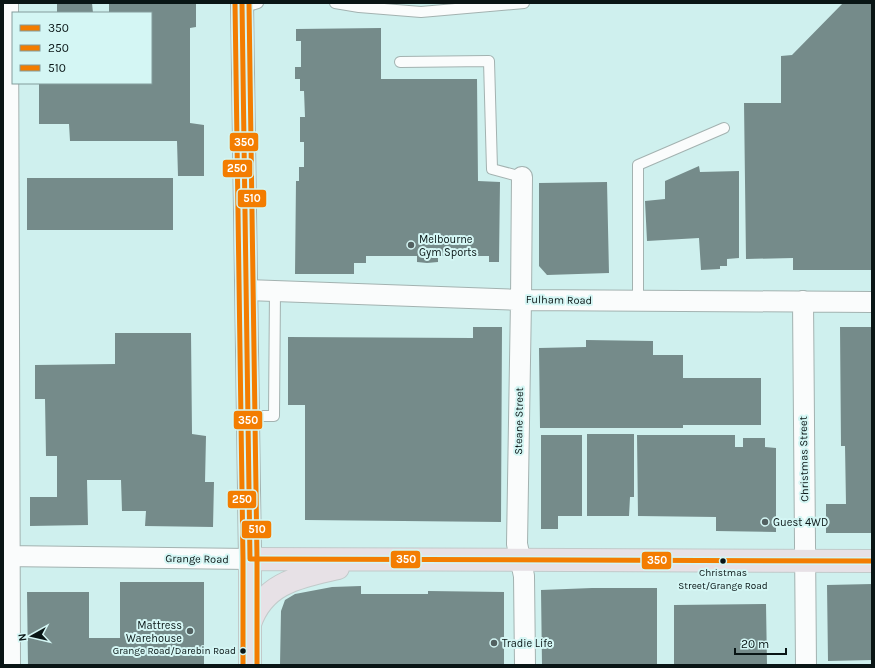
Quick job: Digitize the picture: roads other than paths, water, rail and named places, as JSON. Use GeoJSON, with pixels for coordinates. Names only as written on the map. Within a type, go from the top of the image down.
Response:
{"type":"FeatureCollection","features":[{"type":"Feature","properties":{"kind":"main road"},"geometry":{"type":"LineString","coordinates":[[248,5],[246,290],[250,665]]}},
{"type":"Feature","properties":{"kind":"main road","name":"Grange Road"},"geometry":{"type":"LineString","coordinates":[[250,559],[872,561]]}},
{"type":"Feature","properties":{"kind":"main road"},"geometry":{"type":"LineString","coordinates":[[250,625],[256,610],[262,602],[276,588],[286,582],[312,574],[372,560]]}},
{"type":"Feature","properties":{"kind":"street"},"geometry":{"type":"LineString","coordinates":[[8,3],[6,556],[10,665]]}},
{"type":"Feature","properties":{"kind":"street","name":"Steane Street"},"geometry":{"type":"LineString","coordinates":[[522,177],[516,544],[521,560],[524,580],[525,665]]}},
{"type":"Feature","properties":{"kind":"street","name":"Fulham Road"},"geometry":{"type":"LineString","coordinates":[[246,290],[521,300],[872,302]]}},
{"type":"Feature","properties":{"kind":"street","name":"Christmas Street"},"geometry":{"type":"LineString","coordinates":[[803,302],[806,665]]}},
{"type":"Feature","properties":{"kind":"street","name":"Grange Road"},"geometry":{"type":"LineString","coordinates":[[6,556],[250,559]]}},
{"type":"Feature","properties":{"kind":"lane"},"geometry":{"type":"LineString","coordinates":[[335,3],[359,7],[421,12],[524,3]]}},
{"type":"Feature","properties":{"kind":"lane"},"geometry":{"type":"LineString","coordinates":[[400,62],[489,60],[492,169],[522,177]]}},
{"type":"Feature","properties":{"kind":"lane"},"geometry":{"type":"LineString","coordinates":[[638,301],[638,165],[724,128]]}},
{"type":"Feature","properties":{"kind":"lane"},"geometry":{"type":"LineString","coordinates":[[248,416],[274,416],[275,290]]}},
{"type":"Feature","properties":{"kind":"place","name":"Melbourne Gym Sports"},"geometry":{"type":"Point","coordinates":[411,245]}},
{"type":"Feature","properties":{"kind":"place","name":"Guest 4WD"},"geometry":{"type":"Point","coordinates":[765,522]}},
{"type":"Feature","properties":{"kind":"place","name":"Christmas Street/Grange Road"},"geometry":{"type":"Point","coordinates":[723,561]}},
{"type":"Feature","properties":{"kind":"place","name":"Mattress Warehouse"},"geometry":{"type":"Point","coordinates":[190,631]}},
{"type":"Feature","properties":{"kind":"place","name":"Tradie Life"},"geometry":{"type":"Point","coordinates":[494,643]}},
{"type":"Feature","properties":{"kind":"place","name":"Grange Road/Darebin Road"},"geometry":{"type":"Point","coordinates":[243,651]}}]}
